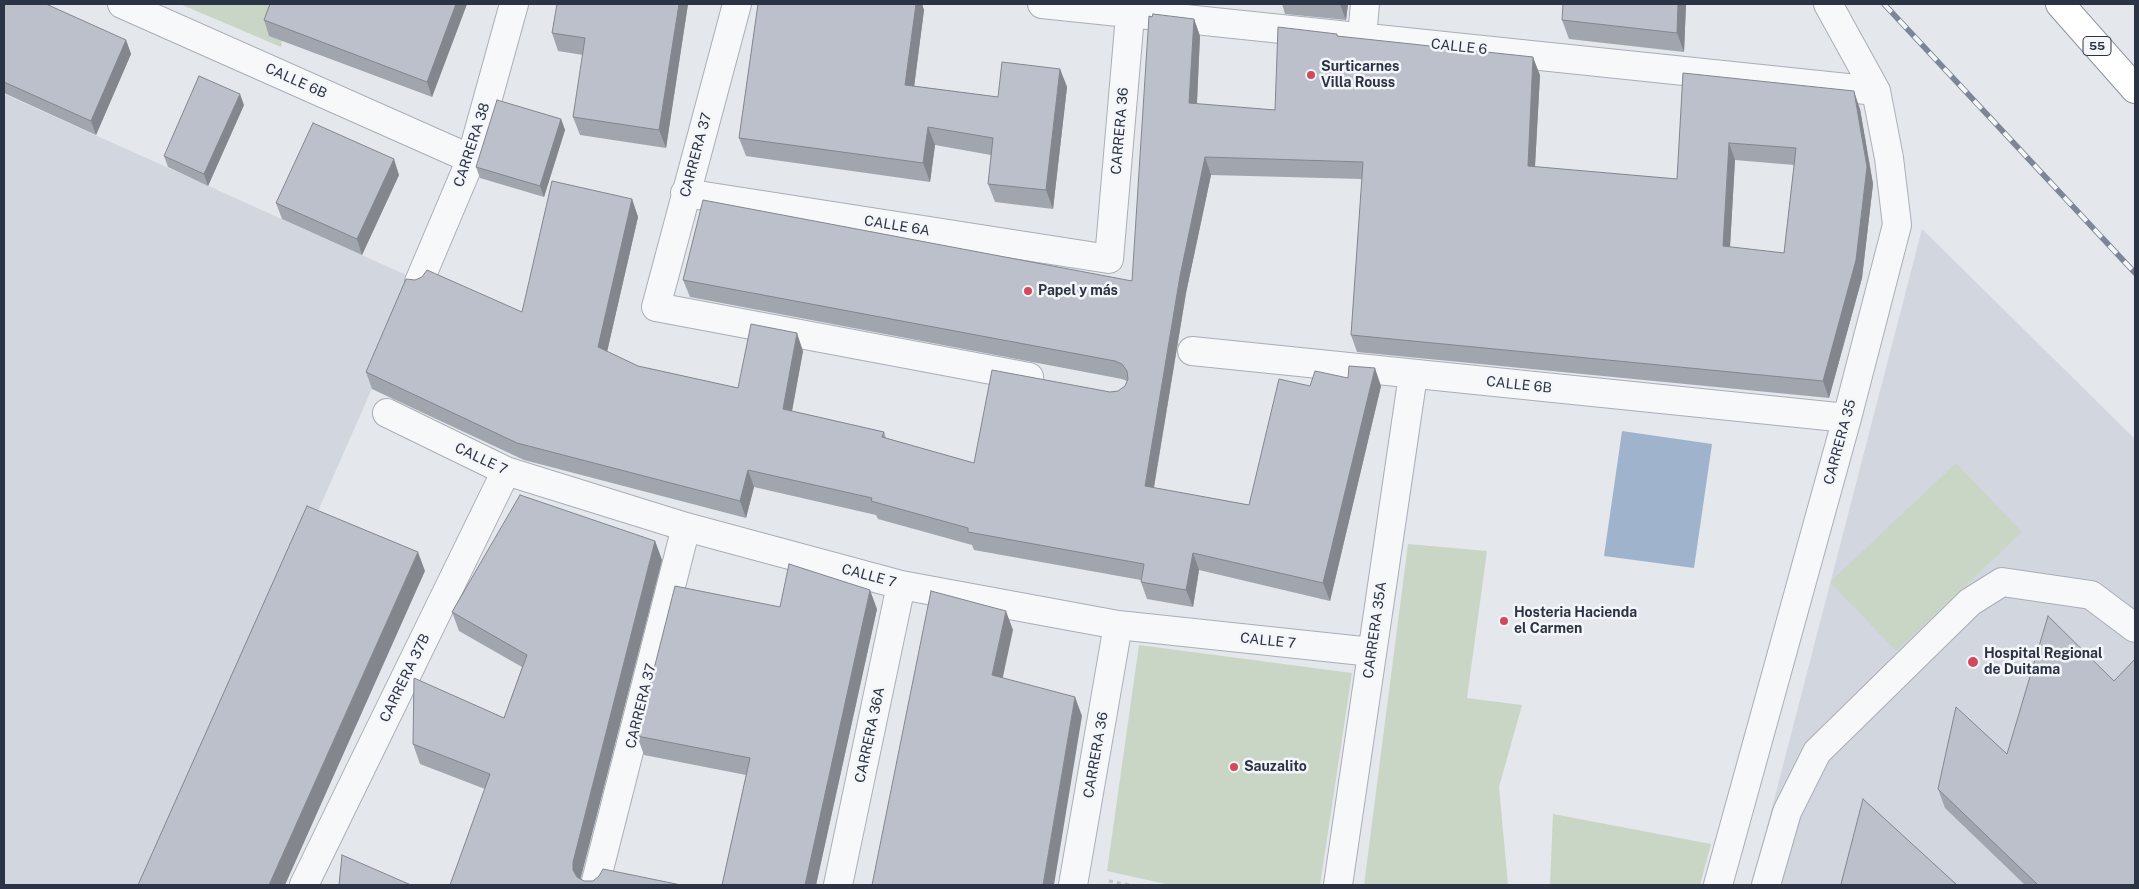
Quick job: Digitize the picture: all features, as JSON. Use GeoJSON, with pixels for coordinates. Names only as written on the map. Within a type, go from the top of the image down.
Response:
{"type":"FeatureCollection","features":[{"type":"Feature","properties":{"kind":"highway","name":"55"},"geometry":{"type":"LineString","coordinates":[[2060,4],[2135,88]]}},
{"type":"Feature","properties":{"kind":"street","name":"CALLE 6B"},"geometry":{"type":"LineString","coordinates":[[122,4],[470,159]]}},
{"type":"Feature","properties":{"kind":"street","name":"CARRERA 38"},"geometry":{"type":"LineString","coordinates":[[419,282],[470,159],[514,4]]}},
{"type":"Feature","properties":{"kind":"street","name":"CARRERA 37"},"geometry":{"type":"LineString","coordinates":[[737,4],[656,307],[1051,381]]}},
{"type":"Feature","properties":{"kind":"street","name":"CALLE 6"},"geometry":{"type":"LineString","coordinates":[[1042,4],[1130,8],[1362,36],[1876,91]]}},
{"type":"Feature","properties":{"kind":"street"},"geometry":{"type":"LineString","coordinates":[[1362,36],[1365,4]]}},
{"type":"Feature","properties":{"kind":"street","name":"CARRERA 35"},"geometry":{"type":"LineString","coordinates":[[1718,885],[1847,418],[1897,225],[1889,158],[1876,91],[1828,4]]}},
{"type":"Feature","properties":{"kind":"street","name":"CARRERA 36"},"geometry":{"type":"LineString","coordinates":[[1109,259],[1130,8]]}},
{"type":"Feature","properties":{"kind":"street","name":"CALLE 6A"},"geometry":{"type":"LineString","coordinates":[[685,193],[1109,259]]}},
{"type":"Feature","properties":{"kind":"street","name":"CALLE 6B"},"geometry":{"type":"LineString","coordinates":[[1192,351],[1847,418]]}},
{"type":"Feature","properties":{"kind":"street","name":"CARRERA 35A"},"geometry":{"type":"LineString","coordinates":[[1338,885],[1413,375]]}},
{"type":"Feature","properties":{"kind":"street","name":"CALLE 7"},"geometry":{"type":"LineString","coordinates":[[387,413],[506,471],[686,527],[901,585],[1118,625],[1372,652]]}},
{"type":"Feature","properties":{"kind":"street","name":"CARRERA 37B"},"geometry":{"type":"LineString","coordinates":[[304,885],[506,471]]}},
{"type":"Feature","properties":{"kind":"street","name":"CARRERA 37"},"geometry":{"type":"LineString","coordinates":[[595,885],[686,527]]}},
{"type":"Feature","properties":{"kind":"street"},"geometry":{"type":"LineString","coordinates":[[1766,885],[1787,812],[1817,752],[1970,602],[2002,582],[2091,595],[2135,628]]}},
{"type":"Feature","properties":{"kind":"street","name":"CARRERA 36A"},"geometry":{"type":"LineString","coordinates":[[838,885],[901,585]]}},
{"type":"Feature","properties":{"kind":"street","name":"CARRERA 36"},"geometry":{"type":"LineString","coordinates":[[1073,885],[1118,625]]}},
{"type":"Feature","properties":{"kind":"shaded area"},"geometry":{"type":"Polygon","coordinates":[[[4,94],[419,282],[153,885],[4,885],[4,94]]]}},
{"type":"Feature","properties":{"kind":"shaded area","name":"Hospital Regional de Duitama"},"geometry":{"type":"Polygon","coordinates":[[[1922,229],[2135,439],[2135,885],[1752,885],[1922,229]]]}},
{"type":"Feature","properties":{"kind":"green space"},"geometry":{"type":"Polygon","coordinates":[[[180,4],[288,4],[281,47],[180,4]]]}},
{"type":"Feature","properties":{"kind":"green space"},"geometry":{"type":"Polygon","coordinates":[[[1956,463],[2022,532],[1896,651],[1830,582],[1956,463]]]}},
{"type":"Feature","properties":{"kind":"green space"},"geometry":{"type":"Polygon","coordinates":[[[1408,544],[1487,551],[1467,698],[1522,705],[1499,787],[1508,885],[1364,885],[1408,544]]]}},
{"type":"Feature","properties":{"kind":"green space","name":"Sauzalito"},"geometry":{"type":"Polygon","coordinates":[[[1139,645],[1352,673],[1320,885],[1170,885],[1107,871],[1139,645]]]}},
{"type":"Feature","properties":{"kind":"green space"},"geometry":{"type":"Polygon","coordinates":[[[1553,814],[1711,844],[1700,885],[1550,885],[1553,814]]]}},
{"type":"Feature","properties":{"kind":"water"},"geometry":{"type":"Polygon","coordinates":[[[1622,431],[1712,444],[1694,568],[1604,556],[1622,431]]]}},
{"type":"Feature","properties":{"kind":"building"},"geometry":{"type":"Polygon","coordinates":[[[4,4],[46,4],[126,40],[91,121],[4,82],[4,4]]]}},
{"type":"Feature","properties":{"kind":"building"},"geometry":{"type":"Polygon","coordinates":[[[270,4],[456,4],[427,82],[264,20],[270,4]]]}},
{"type":"Feature","properties":{"kind":"building"},"geometry":{"type":"Polygon","coordinates":[[[557,4],[679,4],[659,130],[573,117],[585,38],[552,33],[557,4]]]}},
{"type":"Feature","properties":{"kind":"building"},"geometry":{"type":"Polygon","coordinates":[[[758,4],[916,4],[905,85],[998,97],[1002,62],[1060,69],[1046,190],[988,184],[993,138],[928,127],[923,163],[739,138],[758,4]]]}},
{"type":"Feature","properties":{"kind":"building"},"geometry":{"type":"Polygon","coordinates":[[[1563,4],[1678,4],[1677,33],[1562,20],[1563,4]]]}},
{"type":"Feature","properties":{"kind":"building"},"geometry":{"type":"Polygon","coordinates":[[[1153,14],[1194,19],[1189,103],[1275,110],[1278,27],[1337,34],[1337,36],[1533,57],[1528,166],[1677,179],[1683,73],[1854,91],[1867,167],[1856,260],[1823,381],[1351,335],[1363,162],[1205,157],[1180,276],[1145,486],[1249,505],[1279,379],[1310,386],[1315,371],[1348,378],[1349,366],[1375,368],[1323,583],[1193,553],[1186,590],[1141,582],[1144,564],[968,532],[968,528],[871,501],[872,498],[748,470],[740,501],[517,443],[366,372],[406,279],[415,280],[422,277],[427,270],[522,312],[552,181],[632,199],[598,347],[638,366],[738,388],[751,324],[797,333],[783,409],[884,432],[882,437],[974,463],[992,370],[1110,392],[1118,391],[1125,386],[1128,379],[1127,371],[1122,364],[1115,361],[683,280],[703,200],[1132,281],[1149,16],[1152,17],[1153,14]],[[1729,143],[1723,246],[1784,253],[1796,148],[1729,143]]]}},
{"type":"Feature","properties":{"kind":"building"},"geometry":{"type":"Polygon","coordinates":[[[199,76],[240,94],[204,174],[164,156],[199,76]]]}},
{"type":"Feature","properties":{"kind":"building"},"geometry":{"type":"Polygon","coordinates":[[[497,100],[561,119],[540,186],[476,167],[497,100]]]}},
{"type":"Feature","properties":{"kind":"building"},"geometry":{"type":"Polygon","coordinates":[[[313,123],[394,159],[357,239],[276,203],[313,123]]]}},
{"type":"Feature","properties":{"kind":"building"},"geometry":{"type":"Polygon","coordinates":[[[520,495],[655,541],[573,862],[573,870],[577,877],[584,881],[593,881],[603,869],[681,885],[450,885],[490,774],[413,744],[414,678],[504,718],[527,655],[452,612],[520,495]]]}},
{"type":"Feature","properties":{"kind":"building"},"geometry":{"type":"Polygon","coordinates":[[[307,506],[418,552],[269,885],[138,885],[307,506]]]}},
{"type":"Feature","properties":{"kind":"building"},"geometry":{"type":"Polygon","coordinates":[[[789,564],[870,590],[805,885],[722,885],[750,758],[637,736],[675,586],[780,607],[789,564]]]}},
{"type":"Feature","properties":{"kind":"building"},"geometry":{"type":"Polygon","coordinates":[[[931,591],[1006,611],[992,675],[1075,697],[1043,885],[872,885],[931,591]]]}},
{"type":"Feature","properties":{"kind":"building"},"geometry":{"type":"Polygon","coordinates":[[[2048,616],[2114,681],[2135,659],[2135,885],[2038,885],[1938,789],[1956,707],[2007,754],[2048,616]]]}},
{"type":"Feature","properties":{"kind":"building"},"geometry":{"type":"Polygon","coordinates":[[[1863,799],[1957,885],[1841,884],[1863,799]]]}},
{"type":"Feature","properties":{"kind":"building"},"geometry":{"type":"Polygon","coordinates":[[[342,855],[411,885],[339,885],[342,855]]]}},
{"type":"Feature","properties":{"kind":"railway"},"geometry":{"type":"LineString","coordinates":[[1884,4],[2135,273]]}},
{"type":"Feature","properties":{"kind":"place","name":"Surticarnes Villa Rouss"},"geometry":{"type":"Point","coordinates":[1311,75]}},
{"type":"Feature","properties":{"kind":"place","name":"Papel y más"},"geometry":{"type":"Point","coordinates":[1028,291]}},
{"type":"Feature","properties":{"kind":"place","name":"Hosteria Hacienda el Carmen"},"geometry":{"type":"Point","coordinates":[1504,621]}},
{"type":"Feature","properties":{"kind":"place","name":"Hospital Regional de Duitama"},"geometry":{"type":"Point","coordinates":[1973,662]}},
{"type":"Feature","properties":{"kind":"place","name":"Sauzalito"},"geometry":{"type":"Point","coordinates":[1234,767]}}]}
